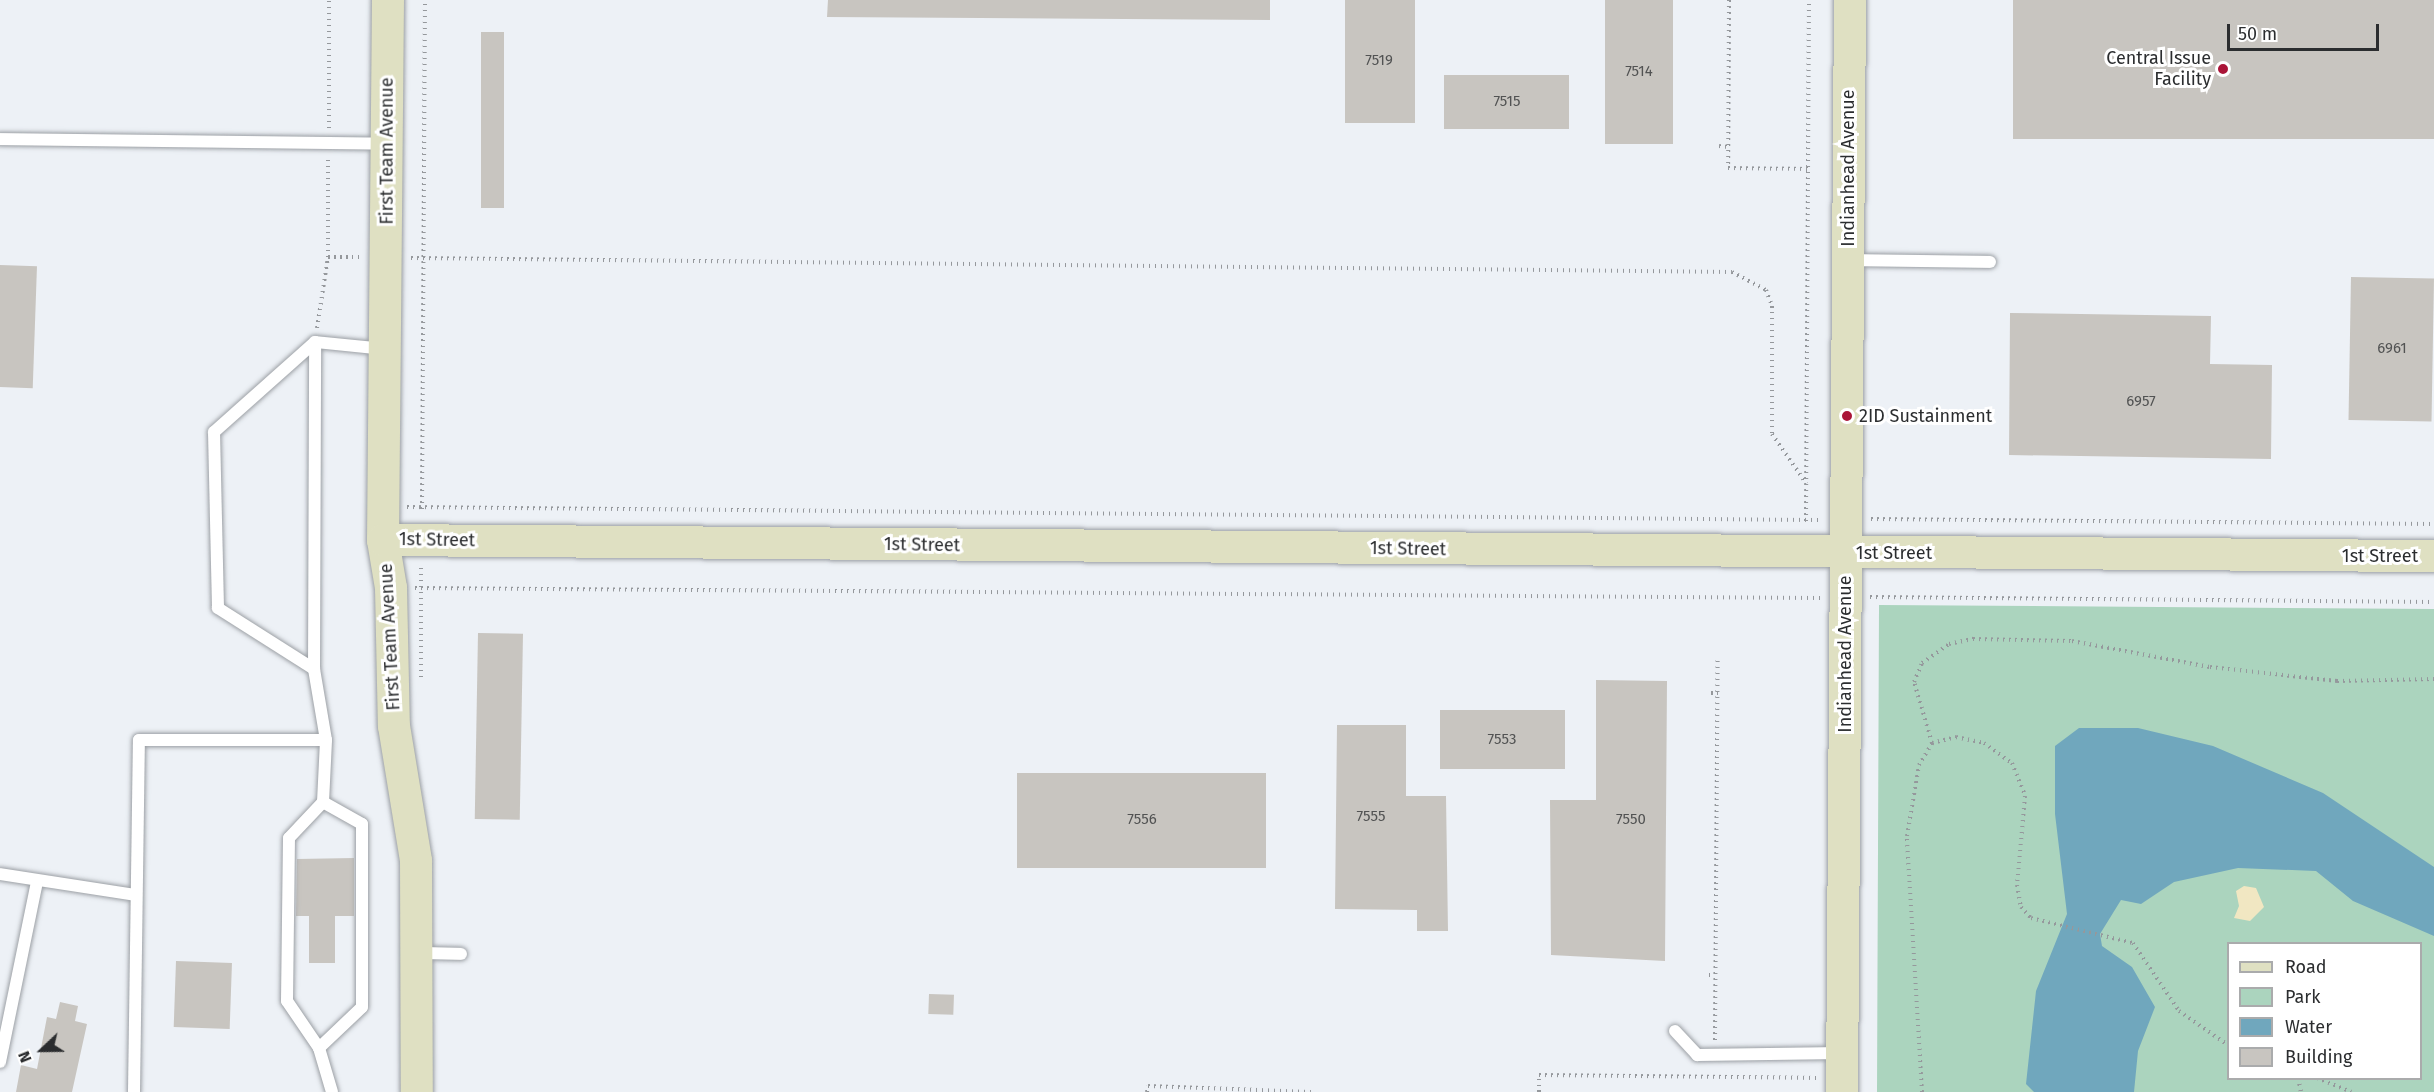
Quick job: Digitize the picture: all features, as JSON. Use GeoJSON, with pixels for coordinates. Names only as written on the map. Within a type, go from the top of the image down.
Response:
{"type":"FeatureCollection","features":[{"type":"Feature","properties":{"kind":"main road","name":"First Team Avenue"},"geometry":{"type":"LineString","coordinates":[[388,0],[383,540],[391,588],[394,726],[417,861],[417,1092]]}},
{"type":"Feature","properties":{"kind":"main road","name":"Indianhead Avenue"},"geometry":{"type":"LineString","coordinates":[[1830,1085],[1842,1053],[1850,0]]}},
{"type":"Feature","properties":{"kind":"main road","name":"1st Street"},"geometry":{"type":"LineString","coordinates":[[383,540],[2434,556]]}},
{"type":"Feature","properties":{"kind":"lane"},"geometry":{"type":"LineString","coordinates":[[0,140],[387,144]]}},
{"type":"Feature","properties":{"kind":"lane"},"geometry":{"type":"LineString","coordinates":[[1848,260],[1990,262]]}},
{"type":"Feature","properties":{"kind":"lane"},"geometry":{"type":"LineString","coordinates":[[314,669],[218,608],[214,432],[315,342],[385,349]]}},
{"type":"Feature","properties":{"kind":"lane"},"geometry":{"type":"LineString","coordinates":[[315,342],[314,669],[326,740],[323,802],[290,838],[287,1001],[319,1048],[332,1092]]}},
{"type":"Feature","properties":{"kind":"lane"},"geometry":{"type":"LineString","coordinates":[[134,1092],[139,740],[326,740]]}},
{"type":"Feature","properties":{"kind":"lane"},"geometry":{"type":"LineString","coordinates":[[319,1048],[362,1007],[362,824],[323,802]]}},
{"type":"Feature","properties":{"kind":"lane"},"geometry":{"type":"LineString","coordinates":[[0,874],[37,882],[135,895]]}},
{"type":"Feature","properties":{"kind":"lane"},"geometry":{"type":"LineString","coordinates":[[0,1062],[37,882]]}},
{"type":"Feature","properties":{"kind":"lane"},"geometry":{"type":"LineString","coordinates":[[417,953],[461,954]]}},
{"type":"Feature","properties":{"kind":"lane"},"geometry":{"type":"LineString","coordinates":[[1675,1031],[1697,1055],[1842,1053]]}},
{"type":"Feature","properties":{"kind":"path"},"geometry":{"type":"LineString","coordinates":[[315,342],[328,257],[329,0]]}},
{"type":"Feature","properties":{"kind":"path"},"geometry":{"type":"LineString","coordinates":[[421,691],[425,0]]}},
{"type":"Feature","properties":{"kind":"path"},"geometry":{"type":"LineString","coordinates":[[1729,0],[1728,168],[1808,169]]}},
{"type":"Feature","properties":{"kind":"path"},"geometry":{"type":"LineString","coordinates":[[1806,520],[1809,0]]}},
{"type":"Feature","properties":{"kind":"path"},"geometry":{"type":"LineString","coordinates":[[1719,146],[1728,147]]}},
{"type":"Feature","properties":{"kind":"path"},"geometry":{"type":"LineString","coordinates":[[423,259],[1732,272],[1766,290],[1772,306],[1772,434],[1806,483]]}},
{"type":"Feature","properties":{"kind":"path"},"geometry":{"type":"LineString","coordinates":[[384,507],[2434,524]]}},
{"type":"Feature","properties":{"kind":"path"},"geometry":{"type":"LineString","coordinates":[[391,588],[2434,602]]}},
{"type":"Feature","properties":{"kind":"path"},"geometry":{"type":"LineString","coordinates":[[1932,743],[1914,682],[1922,663],[1949,644],[1973,639],[2072,641],[2210,667],[2337,681],[2434,679]]}},
{"type":"Feature","properties":{"kind":"path"},"geometry":{"type":"LineString","coordinates":[[1714,1077],[1718,658]]}},
{"type":"Feature","properties":{"kind":"path"},"geometry":{"type":"LineString","coordinates":[[1711,693],[1718,693]]}},
{"type":"Feature","properties":{"kind":"path"},"geometry":{"type":"LineString","coordinates":[[1922,1092],[1907,836],[1919,765],[1932,743],[1956,737],[1984,743],[2012,763],[2028,805],[2017,885],[2021,907],[2031,918],[2052,924],[2112,934],[2133,943],[2179,1011],[2227,1044]]}},
{"type":"Feature","properties":{"kind":"path"},"geometry":{"type":"LineString","coordinates":[[1709,975],[1715,975]]}},
{"type":"Feature","properties":{"kind":"path"},"geometry":{"type":"LineString","coordinates":[[1539,1092],[1539,1075],[1714,1077],[1830,1085]]}},
{"type":"Feature","properties":{"kind":"path"},"geometry":{"type":"LineString","coordinates":[[2322,1080],[2351,1092]]}},
{"type":"Feature","properties":{"kind":"path"},"geometry":{"type":"LineString","coordinates":[[1148,1092],[1148,1086],[1311,1092]]}},
{"type":"Feature","properties":{"kind":"green space"},"geometry":{"type":"Polygon","coordinates":[[[1879,605],[2434,609],[2434,1092],[1877,1092],[1879,605]]]}},
{"type":"Feature","properties":{"kind":"sand"},"geometry":{"type":"Polygon","coordinates":[[[2244,886],[2256,888],[2264,907],[2250,921],[2234,918],[2239,906],[2236,891],[2244,886]]]}},
{"type":"Feature","properties":{"kind":"water"},"geometry":{"type":"Polygon","coordinates":[[[2079,728],[2138,728],[2213,746],[2323,793],[2434,867],[2434,936],[2353,901],[2316,871],[2238,868],[2174,882],[2141,904],[2121,900],[2100,934],[2102,946],[2132,967],[2155,1007],[2138,1051],[2134,1092],[2034,1092],[2026,1084],[2036,991],[2067,914],[2055,814],[2055,746],[2079,728]]]}},
{"type":"Feature","properties":{"kind":"building"},"geometry":{"type":"Polygon","coordinates":[[[828,0],[1270,0],[1270,20],[827,17],[828,0]]]}},
{"type":"Feature","properties":{"kind":"building"},"geometry":{"type":"Polygon","coordinates":[[[1345,0],[1415,0],[1415,123],[1345,123],[1345,0]]]}},
{"type":"Feature","properties":{"kind":"building"},"geometry":{"type":"Polygon","coordinates":[[[1605,0],[1673,0],[1673,144],[1605,144],[1605,0]]]}},
{"type":"Feature","properties":{"kind":"building","name":"Central Issue Facility"},"geometry":{"type":"Polygon","coordinates":[[[2013,0],[2434,0],[2434,139],[2013,139],[2013,0]]]}},
{"type":"Feature","properties":{"kind":"building"},"geometry":{"type":"Polygon","coordinates":[[[481,32],[504,32],[504,208],[481,208],[481,32]]]}},
{"type":"Feature","properties":{"kind":"building"},"geometry":{"type":"Polygon","coordinates":[[[1444,75],[1569,75],[1569,129],[1444,129],[1444,75]]]}},
{"type":"Feature","properties":{"kind":"building"},"geometry":{"type":"Polygon","coordinates":[[[0,265],[37,266],[33,388],[0,387],[0,265]]]}},
{"type":"Feature","properties":{"kind":"building"},"geometry":{"type":"Polygon","coordinates":[[[2351,277],[2434,278],[2431,421],[2349,420],[2351,277]]]}},
{"type":"Feature","properties":{"kind":"building"},"geometry":{"type":"Polygon","coordinates":[[[2010,313],[2211,316],[2210,364],[2272,365],[2271,459],[2009,455],[2010,313]]]}},
{"type":"Feature","properties":{"kind":"building"},"geometry":{"type":"Polygon","coordinates":[[[478,633],[523,634],[520,820],[475,819],[478,633]]]}},
{"type":"Feature","properties":{"kind":"building"},"geometry":{"type":"Polygon","coordinates":[[[1596,680],[1667,681],[1665,961],[1551,955],[1550,800],[1596,800],[1596,680]]]}},
{"type":"Feature","properties":{"kind":"building"},"geometry":{"type":"Polygon","coordinates":[[[1440,710],[1565,710],[1565,769],[1440,769],[1440,710]]]}},
{"type":"Feature","properties":{"kind":"building"},"geometry":{"type":"Polygon","coordinates":[[[1337,725],[1406,725],[1406,796],[1446,796],[1448,931],[1417,931],[1417,910],[1335,909],[1337,725]]]}},
{"type":"Feature","properties":{"kind":"building"},"geometry":{"type":"Polygon","coordinates":[[[1017,773],[1266,773],[1266,868],[1017,868],[1017,773]]]}},
{"type":"Feature","properties":{"kind":"building"},"geometry":{"type":"Polygon","coordinates":[[[354,858],[354,916],[335,916],[335,963],[309,963],[309,916],[296,916],[297,859],[354,858]]]}},
{"type":"Feature","properties":{"kind":"building"},"geometry":{"type":"Polygon","coordinates":[[[176,961],[232,963],[230,1029],[174,1027],[176,961]]]}},
{"type":"Feature","properties":{"kind":"building"},"geometry":{"type":"Polygon","coordinates":[[[929,994],[954,995],[953,1015],[928,1014],[929,994]]]}},
{"type":"Feature","properties":{"kind":"building"},"geometry":{"type":"Polygon","coordinates":[[[60,1002],[78,1006],[75,1021],[87,1024],[72,1092],[16,1092],[21,1065],[37,1069],[47,1017],[56,1019],[60,1002]]]}},
{"type":"Feature","properties":{"kind":"place","name":"Central Issue Facility"},"geometry":{"type":"Point","coordinates":[2223,69]}},
{"type":"Feature","properties":{"kind":"place","name":"2ID Sustainment"},"geometry":{"type":"Point","coordinates":[1847,416]}}]}
